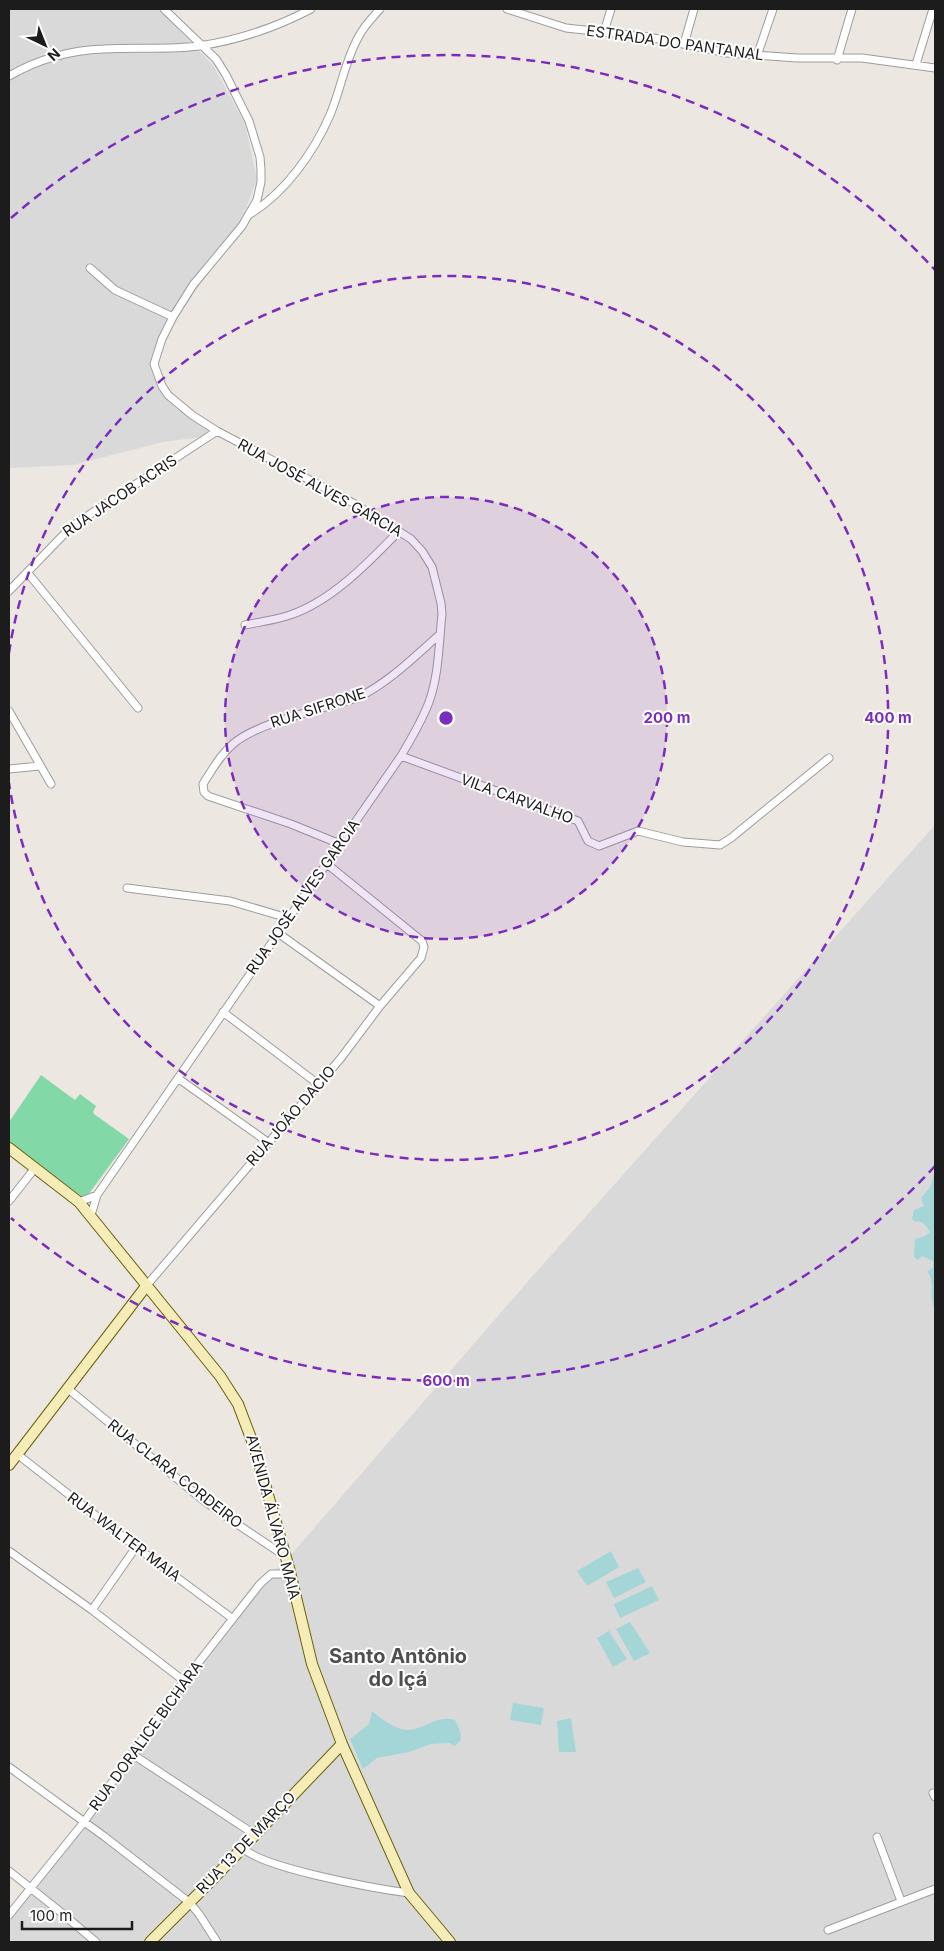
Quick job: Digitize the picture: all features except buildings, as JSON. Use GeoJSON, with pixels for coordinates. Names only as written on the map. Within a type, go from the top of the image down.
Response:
{"type":"FeatureCollection","features":[{"type":"Feature","properties":{"kind":"street","name":"RUA JOSÉ ALVES GARCIA"},"geometry":{"type":"LineString","coordinates":[[91,1215],[97,1195],[401,756],[430,700],[439,635],[441,604],[432,568],[422,551],[411,539],[354,504],[217,431],[192,415],[168,395],[162,386],[156,373],[155,357],[173,317],[193,285],[242,226],[257,200],[261,182],[260,157],[256,140],[249,121],[226,75],[216,60],[164,9]]}},
{"type":"Feature","properties":{"kind":"street"},"geometry":{"type":"LineString","coordinates":[[9,76],[40,62],[86,50],[158,49],[200,46],[267,29],[287,22],[311,9]]}},
{"type":"Feature","properties":{"kind":"street"},"geometry":{"type":"LineString","coordinates":[[248,216],[264,206],[291,178],[318,138],[330,115],[359,36],[380,9]]}},
{"type":"Feature","properties":{"kind":"street","name":"ESTRADA DO PANTANAL"},"geometry":{"type":"LineString","coordinates":[[507,9],[566,28],[649,37],[727,53],[837,60],[862,58],[935,68]]}},
{"type":"Feature","properties":{"kind":"street"},"geometry":{"type":"LineString","coordinates":[[604,32],[612,9]]}},
{"type":"Feature","properties":{"kind":"street"},"geometry":{"type":"LineString","coordinates":[[684,44],[694,9]]}},
{"type":"Feature","properties":{"kind":"street"},"geometry":{"type":"LineString","coordinates":[[757,56],[773,9]]}},
{"type":"Feature","properties":{"kind":"street"},"geometry":{"type":"LineString","coordinates":[[837,60],[852,9]]}},
{"type":"Feature","properties":{"kind":"street"},"geometry":{"type":"LineString","coordinates":[[916,64],[933,9]]}},
{"type":"Feature","properties":{"kind":"street"},"geometry":{"type":"LineString","coordinates":[[90,268],[114,290],[173,317]]}},
{"type":"Feature","properties":{"kind":"street","name":"RUA JACOB ACRIS"},"geometry":{"type":"LineString","coordinates":[[9,591],[72,526],[217,431]]}},
{"type":"Feature","properties":{"kind":"street"},"geometry":{"type":"LineString","coordinates":[[245,625],[289,616],[304,609],[345,582],[366,565],[399,531]]}},
{"type":"Feature","properties":{"kind":"street"},"geometry":{"type":"LineString","coordinates":[[27,572],[138,708]]}},
{"type":"Feature","properties":{"kind":"street","name":"RUA SIFRONE"},"geometry":{"type":"LineString","coordinates":[[340,844],[291,824],[208,796],[204,792],[203,784],[226,750],[248,733],[357,698],[369,692],[384,684],[439,635]]}},
{"type":"Feature","properties":{"kind":"street"},"geometry":{"type":"LineString","coordinates":[[9,711],[51,784]]}},
{"type":"Feature","properties":{"kind":"street","name":"VILA CARVALHO"},"geometry":{"type":"LineString","coordinates":[[401,756],[578,821],[588,841],[599,846],[638,831],[683,842],[720,845],[829,758]]}},
{"type":"Feature","properties":{"kind":"street"},"geometry":{"type":"LineString","coordinates":[[9,769],[40,766]]}},
{"type":"Feature","properties":{"kind":"street","name":"RUA JOÃO DACIO"},"geometry":{"type":"LineString","coordinates":[[146,1285],[341,1058],[380,1006],[421,958],[424,947],[422,941],[327,864]]}},
{"type":"Feature","properties":{"kind":"street"},"geometry":{"type":"LineString","coordinates":[[127,888],[230,901],[288,918]]}},
{"type":"Feature","properties":{"kind":"street"},"geometry":{"type":"LineString","coordinates":[[278,933],[380,1006]]}},
{"type":"Feature","properties":{"kind":"street"},"geometry":{"type":"LineString","coordinates":[[223,1012],[318,1084]]}},
{"type":"Feature","properties":{"kind":"street"},"geometry":{"type":"LineString","coordinates":[[179,1079],[268,1143]]}},
{"type":"Feature","properties":{"kind":"street","name":"AVENIDA ÁLVARO MAIA"},"geometry":{"type":"LineString","coordinates":[[9,1148],[79,1202],[91,1215],[220,1376],[238,1404],[254,1446],[286,1556],[312,1664],[342,1744],[409,1893],[450,1942]]}},
{"type":"Feature","properties":{"kind":"street"},"geometry":{"type":"LineString","coordinates":[[9,1201],[35,1168]]}},
{"type":"Feature","properties":{"kind":"street"},"geometry":{"type":"LineString","coordinates":[[79,1202],[97,1195]]}},
{"type":"Feature","properties":{"kind":"street"},"geometry":{"type":"LineString","coordinates":[[9,1465],[146,1285]]}},
{"type":"Feature","properties":{"kind":"street","name":"RUA CLARA CORDEIRO"},"geometry":{"type":"LineString","coordinates":[[67,1388],[217,1510],[286,1556]]}},
{"type":"Feature","properties":{"kind":"street","name":"RUA WALTER MAIA"},"geometry":{"type":"LineString","coordinates":[[17,1454],[136,1547],[233,1619]]}},
{"type":"Feature","properties":{"kind":"street"},"geometry":{"type":"LineString","coordinates":[[92,1610],[136,1547]]}},
{"type":"Feature","properties":{"kind":"street"},"geometry":{"type":"LineString","coordinates":[[9,1551],[92,1610],[184,1681]]}},
{"type":"Feature","properties":{"kind":"street","name":"RUA DORALICE BICHARA"},"geometry":{"type":"LineString","coordinates":[[9,1914],[84,1822],[184,1681],[267,1577],[276,1573],[290,1574]]}},
{"type":"Feature","properties":{"kind":"street","name":"RUA 13 DE MARÇO"},"geometry":{"type":"LineString","coordinates":[[150,1942],[342,1744]]}},
{"type":"Feature","properties":{"kind":"street"},"geometry":{"type":"LineString","coordinates":[[132,1754],[254,1834]]}},
{"type":"Feature","properties":{"kind":"street"},"geometry":{"type":"LineString","coordinates":[[9,1767],[189,1902],[207,1925],[217,1942]]}},
{"type":"Feature","properties":{"kind":"street"},"geometry":{"type":"LineString","coordinates":[[877,1837],[901,1901]]}},
{"type":"Feature","properties":{"kind":"street"},"geometry":{"type":"LineString","coordinates":[[242,1847],[254,1857],[317,1876],[409,1893]]}},
{"type":"Feature","properties":{"kind":"street"},"geometry":{"type":"LineString","coordinates":[[9,1871],[96,1942]]}},
{"type":"Feature","properties":{"kind":"street"},"geometry":{"type":"LineString","coordinates":[[828,1930],[935,1889]]}},
{"type":"Feature","properties":{"kind":"shaded area"},"geometry":{"type":"Polygon","coordinates":[[[9,9],[159,9],[213,65],[245,124],[257,179],[237,232],[167,332],[156,374],[170,403],[218,435],[163,442],[73,465],[9,468],[9,9]]]}},
{"type":"Feature","properties":{"kind":"shaded area"},"geometry":{"type":"Polygon","coordinates":[[[935,825],[935,1942],[9,1942],[9,1921],[28,1892],[269,1574],[283,1564],[530,1279],[935,825]]]}},
{"type":"Feature","properties":{"kind":"green space"},"geometry":{"type":"Polygon","coordinates":[[[41,1075],[75,1100],[80,1094],[96,1106],[94,1114],[129,1139],[88,1195],[83,1197],[9,1143],[9,1122],[41,1075]]]}},
{"type":"Feature","properties":{"kind":"water"},"geometry":{"type":"Polygon","coordinates":[[[935,1172],[935,1309],[932,1300],[930,1275],[927,1271],[933,1268],[933,1261],[922,1256],[918,1260],[914,1257],[915,1239],[925,1236],[930,1232],[922,1223],[915,1222],[912,1219],[914,1210],[924,1206],[921,1198],[930,1187],[935,1172]]]}},
{"type":"Feature","properties":{"kind":"water"},"geometry":{"type":"Polygon","coordinates":[[[611,1551],[619,1567],[587,1586],[577,1571],[611,1551]]]}},
{"type":"Feature","properties":{"kind":"water"},"geometry":{"type":"Polygon","coordinates":[[[638,1568],[646,1582],[614,1598],[606,1582],[638,1568]]]}},
{"type":"Feature","properties":{"kind":"water"},"geometry":{"type":"Polygon","coordinates":[[[652,1586],[659,1600],[620,1618],[614,1604],[652,1586]]]}},
{"type":"Feature","properties":{"kind":"water"},"geometry":{"type":"Polygon","coordinates":[[[630,1622],[650,1653],[634,1661],[616,1629],[630,1622]]]}},
{"type":"Feature","properties":{"kind":"water"},"geometry":{"type":"Polygon","coordinates":[[[609,1631],[627,1659],[613,1667],[597,1638],[609,1631]]]}},
{"type":"Feature","properties":{"kind":"water"},"geometry":{"type":"Polygon","coordinates":[[[513,1703],[544,1708],[541,1725],[510,1720],[513,1703]]]}},
{"type":"Feature","properties":{"kind":"water"},"geometry":{"type":"Polygon","coordinates":[[[372,1711],[392,1725],[406,1730],[412,1730],[442,1719],[455,1720],[460,1731],[461,1740],[455,1746],[449,1743],[431,1744],[409,1752],[377,1758],[363,1769],[350,1739],[369,1724],[372,1711]]]}},
{"type":"Feature","properties":{"kind":"water"},"geometry":{"type":"Polygon","coordinates":[[[571,1718],[576,1752],[559,1752],[557,1721],[571,1718]]]}},
{"type":"Feature","properties":{"kind":"district","name":"Santo Antônio do Içá"},"geometry":{"type":"Point","coordinates":[398,1668]}}]}
